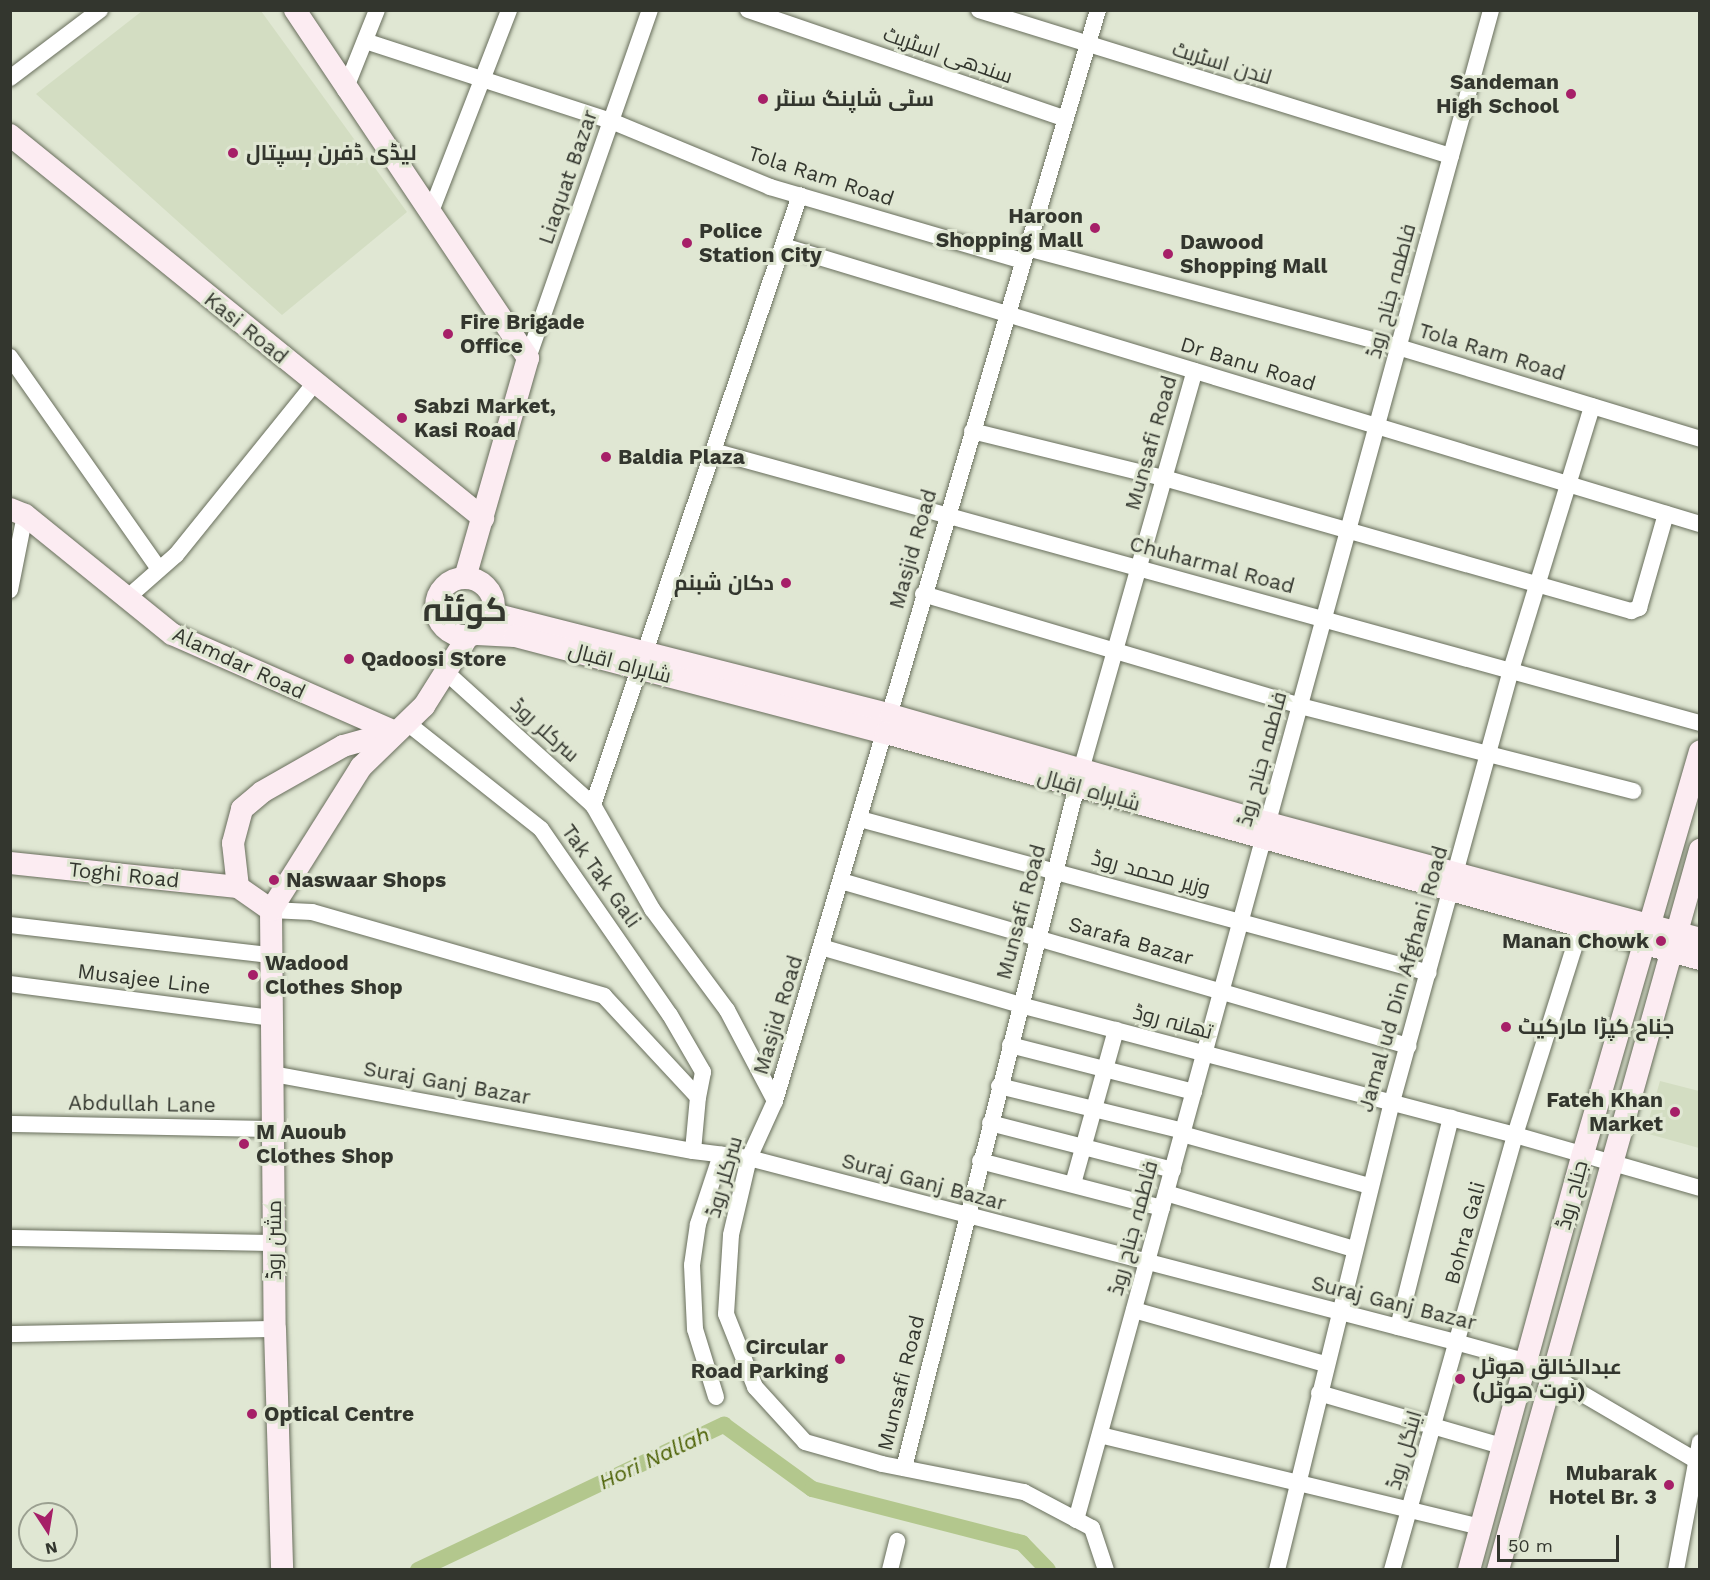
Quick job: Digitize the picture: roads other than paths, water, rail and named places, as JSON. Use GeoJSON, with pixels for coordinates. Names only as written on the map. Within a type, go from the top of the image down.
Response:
{"type":"FeatureCollection","features":[{"type":"Feature","properties":{"kind":"street"},"geometry":{"type":"LineString","coordinates":[[10,78],[100,10]]}},
{"type":"Feature","properties":{"kind":"street"},"geometry":{"type":"LineString","coordinates":[[295,10],[345,90],[528,358],[465,578]]}},
{"type":"Feature","properties":{"kind":"street"},"geometry":{"type":"LineString","coordinates":[[345,90],[378,10]]}},
{"type":"Feature","properties":{"kind":"street"},"geometry":{"type":"LineString","coordinates":[[430,214],[509,10]]}},
{"type":"Feature","properties":{"kind":"street","name":"Liaquat Bazar"},"geometry":{"type":"LineString","coordinates":[[528,358],[650,10]]}},
{"type":"Feature","properties":{"kind":"street","name":"سندھی اسٹریٹ"},"geometry":{"type":"LineString","coordinates":[[748,10],[1065,119]]}},
{"type":"Feature","properties":{"kind":"street","name":"لندن اسٹریٹ"},"geometry":{"type":"LineString","coordinates":[[979,10],[1451,156]]}},
{"type":"Feature","properties":{"kind":"street","name":"Masjid Road"},"geometry":{"type":"LineString","coordinates":[[775,1101],[889,724],[922,594],[1098,10]]}},
{"type":"Feature","properties":{"kind":"street","name":"فاطمہ جناح روڈ"},"geometry":{"type":"LineString","coordinates":[[1076,1520],[1491,10]]}},
{"type":"Feature","properties":{"kind":"street","name":"Tola Ram Road"},"geometry":{"type":"LineString","coordinates":[[366,41],[611,121],[770,187],[1398,348],[1700,439]]}},
{"type":"Feature","properties":{"kind":"street","name":"Kasi Road"},"geometry":{"type":"LineString","coordinates":[[10,135],[483,518]]}},
{"type":"Feature","properties":{"kind":"street"},"geometry":{"type":"LineString","coordinates":[[593,805],[800,195]]}},
{"type":"Feature","properties":{"kind":"street","name":"Dr Banu Road"},"geometry":{"type":"LineString","coordinates":[[783,246],[1700,524]]}},
{"type":"Feature","properties":{"kind":"street"},"geometry":{"type":"LineString","coordinates":[[10,357],[159,569]]}},
{"type":"Feature","properties":{"kind":"street","name":"Munsafi Road"},"geometry":{"type":"LineString","coordinates":[[904,1468],[965,1217],[1079,778],[1195,371]]}},
{"type":"Feature","properties":{"kind":"street"},"geometry":{"type":"LineString","coordinates":[[127,598],[176,555],[315,384]]}},
{"type":"Feature","properties":{"kind":"street","name":"Jamal ud Din Afghani Road"},"geometry":{"type":"LineString","coordinates":[[1277,1569],[1325,1364],[1392,1102],[1455,882],[1511,670],[1592,406]]}},
{"type":"Feature","properties":{"kind":"street"},"geometry":{"type":"LineString","coordinates":[[972,431],[1164,478],[1538,582],[1631,611],[1639,608],[1666,514]]}},
{"type":"Feature","properties":{"kind":"street","name":"Chuharmal Road"},"geometry":{"type":"LineString","coordinates":[[713,450],[1700,723]]}},
{"type":"Feature","properties":{"kind":"street"},"geometry":{"type":"LineString","coordinates":[[10,590],[18,512]]}},
{"type":"Feature","properties":{"kind":"street","name":"Alamdar Road"},"geometry":{"type":"LineString","coordinates":[[18,512],[172,634],[400,727]]}},
{"type":"Feature","properties":{"kind":"street"},"geometry":{"type":"LineString","coordinates":[[472,635],[442,626],[436,609],[447,584],[465,578],[488,588],[494,614]]}},
{"type":"Feature","properties":{"kind":"street"},"geometry":{"type":"LineString","coordinates":[[922,594],[1300,706],[1633,791]]}},
{"type":"Feature","properties":{"kind":"street"},"geometry":{"type":"LineString","coordinates":[[494,614],[642,659]]}},
{"type":"Feature","properties":{"kind":"street"},"geometry":{"type":"LineString","coordinates":[[271,910],[294,879],[355,775],[400,727],[424,706],[448,674],[472,635],[494,614]]}},
{"type":"Feature","properties":{"kind":"street","name":"شاہراہ اقبال"},"geometry":{"type":"LineString","coordinates":[[472,635],[514,636],[642,659],[889,724],[1266,831],[1675,943]]}},
{"type":"Feature","properties":{"kind":"street","name":"سرکلر روڈ"},"geometry":{"type":"LineString","coordinates":[[448,674],[593,805],[652,909],[726,1010],[775,1101],[749,1158],[731,1235],[726,1314],[755,1388],[805,1442],[904,1468],[1024,1492],[1092,1528],[1106,1569]]}},
{"type":"Feature","properties":{"kind":"street"},"geometry":{"type":"LineString","coordinates":[[400,727],[343,746],[262,792],[242,809],[233,843],[238,887],[271,910],[312,912],[604,996],[698,1097]]}},
{"type":"Feature","properties":{"kind":"street","name":"Tak Tak Gali"},"geometry":{"type":"LineString","coordinates":[[400,727],[541,829],[670,1015],[703,1072],[698,1097],[693,1152]]}},
{"type":"Feature","properties":{"kind":"street","name":"جناح روڈ"},"geometry":{"type":"LineString","coordinates":[[1469,1569],[1501,1446],[1528,1362],[1583,1154],[1700,753]]}},
{"type":"Feature","properties":{"kind":"street","name":"وزیر محمد روڈ"},"geometry":{"type":"LineString","coordinates":[[860,819],[1429,973]]}},
{"type":"Feature","properties":{"kind":"street","name":"جناح روڈ"},"geometry":{"type":"LineString","coordinates":[[1498,1569],[1510,1515],[1613,1163],[1700,850]]}},
{"type":"Feature","properties":{"kind":"street","name":"Toghi Road"},"geometry":{"type":"LineString","coordinates":[[10,863],[238,887]]}},
{"type":"Feature","properties":{"kind":"street","name":"Sarafa Bazar"},"geometry":{"type":"LineString","coordinates":[[842,881],[1222,990],[1408,1047]]}},
{"type":"Feature","properties":{"kind":"street","name":"مشن روڈ"},"geometry":{"type":"LineString","coordinates":[[271,910],[275,1329],[282,1569]]}},
{"type":"Feature","properties":{"kind":"street","name":"Bohra Gali"},"geometry":{"type":"LineString","coordinates":[[1459,1343],[1515,1135],[1584,918]]}},
{"type":"Feature","properties":{"kind":"street"},"geometry":{"type":"LineString","coordinates":[[10,925],[270,955]]}},
{"type":"Feature","properties":{"kind":"street"},"geometry":{"type":"LineString","coordinates":[[1675,943],[1700,939]]}},
{"type":"Feature","properties":{"kind":"street"},"geometry":{"type":"LineString","coordinates":[[1675,943],[1700,959]]}},
{"type":"Feature","properties":{"kind":"street","name":"تھانہ روڈ"},"geometry":{"type":"LineString","coordinates":[[822,947],[1020,1005],[1515,1135],[1700,1188]]}},
{"type":"Feature","properties":{"kind":"street","name":"Musajee Line"},"geometry":{"type":"LineString","coordinates":[[10,984],[271,1017]]}},
{"type":"Feature","properties":{"kind":"street"},"geometry":{"type":"LineString","coordinates":[[1073,1184],[1116,1030]]}},
{"type":"Feature","properties":{"kind":"street"},"geometry":{"type":"LineString","coordinates":[[1010,1045],[1194,1092]]}},
{"type":"Feature","properties":{"kind":"street","name":"Suraj Ganj Bazar"},"geometry":{"type":"LineString","coordinates":[[273,1074],[693,1152],[749,1158],[965,1217],[1459,1343],[1528,1362],[1697,1461]]}},
{"type":"Feature","properties":{"kind":"street"},"geometry":{"type":"LineString","coordinates":[[999,1086],[1183,1133],[1370,1186]]}},
{"type":"Feature","properties":{"kind":"street"},"geometry":{"type":"LineString","coordinates":[[1398,1328],[1451,1118]]}},
{"type":"Feature","properties":{"kind":"street"},"geometry":{"type":"LineString","coordinates":[[990,1123],[1173,1170]]}},
{"type":"Feature","properties":{"kind":"street","name":"Abdullah Lane"},"geometry":{"type":"LineString","coordinates":[[10,1124],[273,1129]]}},
{"type":"Feature","properties":{"kind":"street"},"geometry":{"type":"LineString","coordinates":[[716,1398],[695,1329],[692,1265],[698,1224],[721,1155]]}},
{"type":"Feature","properties":{"kind":"street"},"geometry":{"type":"LineString","coordinates":[[980,1161],[1073,1184],[1164,1201],[1354,1249]]}},
{"type":"Feature","properties":{"kind":"street"},"geometry":{"type":"LineString","coordinates":[[10,1238],[275,1243]]}},
{"type":"Feature","properties":{"kind":"street"},"geometry":{"type":"LineString","coordinates":[[1134,1310],[1325,1364]]}},
{"type":"Feature","properties":{"kind":"street"},"geometry":{"type":"LineString","coordinates":[[10,1334],[275,1329]]}},
{"type":"Feature","properties":{"kind":"street","name":"اینگل روڈ"},"geometry":{"type":"LineString","coordinates":[[1392,1569],[1459,1343]]}},
{"type":"Feature","properties":{"kind":"street"},"geometry":{"type":"LineString","coordinates":[[1319,1393],[1501,1446]]}},
{"type":"Feature","properties":{"kind":"street"},"geometry":{"type":"LineString","coordinates":[[1100,1435],[1480,1527]]}},
{"type":"Feature","properties":{"kind":"street"},"geometry":{"type":"LineString","coordinates":[[1676,1569],[1700,1442]]}},
{"type":"Feature","properties":{"kind":"street"},"geometry":{"type":"LineString","coordinates":[[890,1569],[897,1540]]}},
{"type":"Feature","properties":{"kind":"waterway","name":"Hori Nallah"},"geometry":{"type":"LineString","coordinates":[[418,1570],[724,1425],[812,1489],[1022,1543],[1048,1570]]}},
{"type":"Feature","properties":{"kind":"place","name":"Sandeman High School"},"geometry":{"type":"Point","coordinates":[1571,94]}},
{"type":"Feature","properties":{"kind":"place","name":"سٹی شاپنگ سنٹر"},"geometry":{"type":"Point","coordinates":[763,99]}},
{"type":"Feature","properties":{"kind":"place","name":"لیڈی ڈفرن ہسپتال"},"geometry":{"type":"Point","coordinates":[233,153]}},
{"type":"Feature","properties":{"kind":"place","name":"Haroon Shopping Mall"},"geometry":{"type":"Point","coordinates":[1095,228]}},
{"type":"Feature","properties":{"kind":"place","name":"Police Station City"},"geometry":{"type":"Point","coordinates":[687,243]}},
{"type":"Feature","properties":{"kind":"place","name":"Dawood Shopping Mall"},"geometry":{"type":"Point","coordinates":[1168,254]}},
{"type":"Feature","properties":{"kind":"place","name":"Fire Brigade Office"},"geometry":{"type":"Point","coordinates":[448,334]}},
{"type":"Feature","properties":{"kind":"place","name":"Sabzi Market, Kasi Road"},"geometry":{"type":"Point","coordinates":[402,418]}},
{"type":"Feature","properties":{"kind":"place","name":"Baldia Plaza"},"geometry":{"type":"Point","coordinates":[606,457]}},
{"type":"Feature","properties":{"kind":"place","name":"دکان شبنم"},"geometry":{"type":"Point","coordinates":[786,583]}},
{"type":"Feature","properties":{"kind":"place","name":"Qadoosi Store"},"geometry":{"type":"Point","coordinates":[349,659]}},
{"type":"Feature","properties":{"kind":"place","name":"Naswaar Shops"},"geometry":{"type":"Point","coordinates":[274,880]}},
{"type":"Feature","properties":{"kind":"place","name":"Manan Chowk"},"geometry":{"type":"Point","coordinates":[1661,941]}},
{"type":"Feature","properties":{"kind":"place","name":"Wadood Clothes Shop"},"geometry":{"type":"Point","coordinates":[253,975]}},
{"type":"Feature","properties":{"kind":"place","name":"جناح کپڑا مارکیٹ"},"geometry":{"type":"Point","coordinates":[1506,1027]}},
{"type":"Feature","properties":{"kind":"place","name":"Fateh Khan Market"},"geometry":{"type":"Point","coordinates":[1675,1112]}},
{"type":"Feature","properties":{"kind":"place","name":"M Auoub Clothes Shop"},"geometry":{"type":"Point","coordinates":[244,1144]}},
{"type":"Feature","properties":{"kind":"place","name":"Circular Road Parking"},"geometry":{"type":"Point","coordinates":[840,1359]}},
{"type":"Feature","properties":{"kind":"place","name":"عبدالخالق ھوٹل (توت ھوٹل)"},"geometry":{"type":"Point","coordinates":[1460,1379]}},
{"type":"Feature","properties":{"kind":"place","name":"Optical Centre"},"geometry":{"type":"Point","coordinates":[252,1414]}},
{"type":"Feature","properties":{"kind":"place","name":"Mubarak Hotel Br. 3"},"geometry":{"type":"Point","coordinates":[1669,1485]}},
{"type":"Feature","properties":{"kind":"district","name":"کوئٹہ"},"geometry":{"type":"Point","coordinates":[465,610]}}]}
